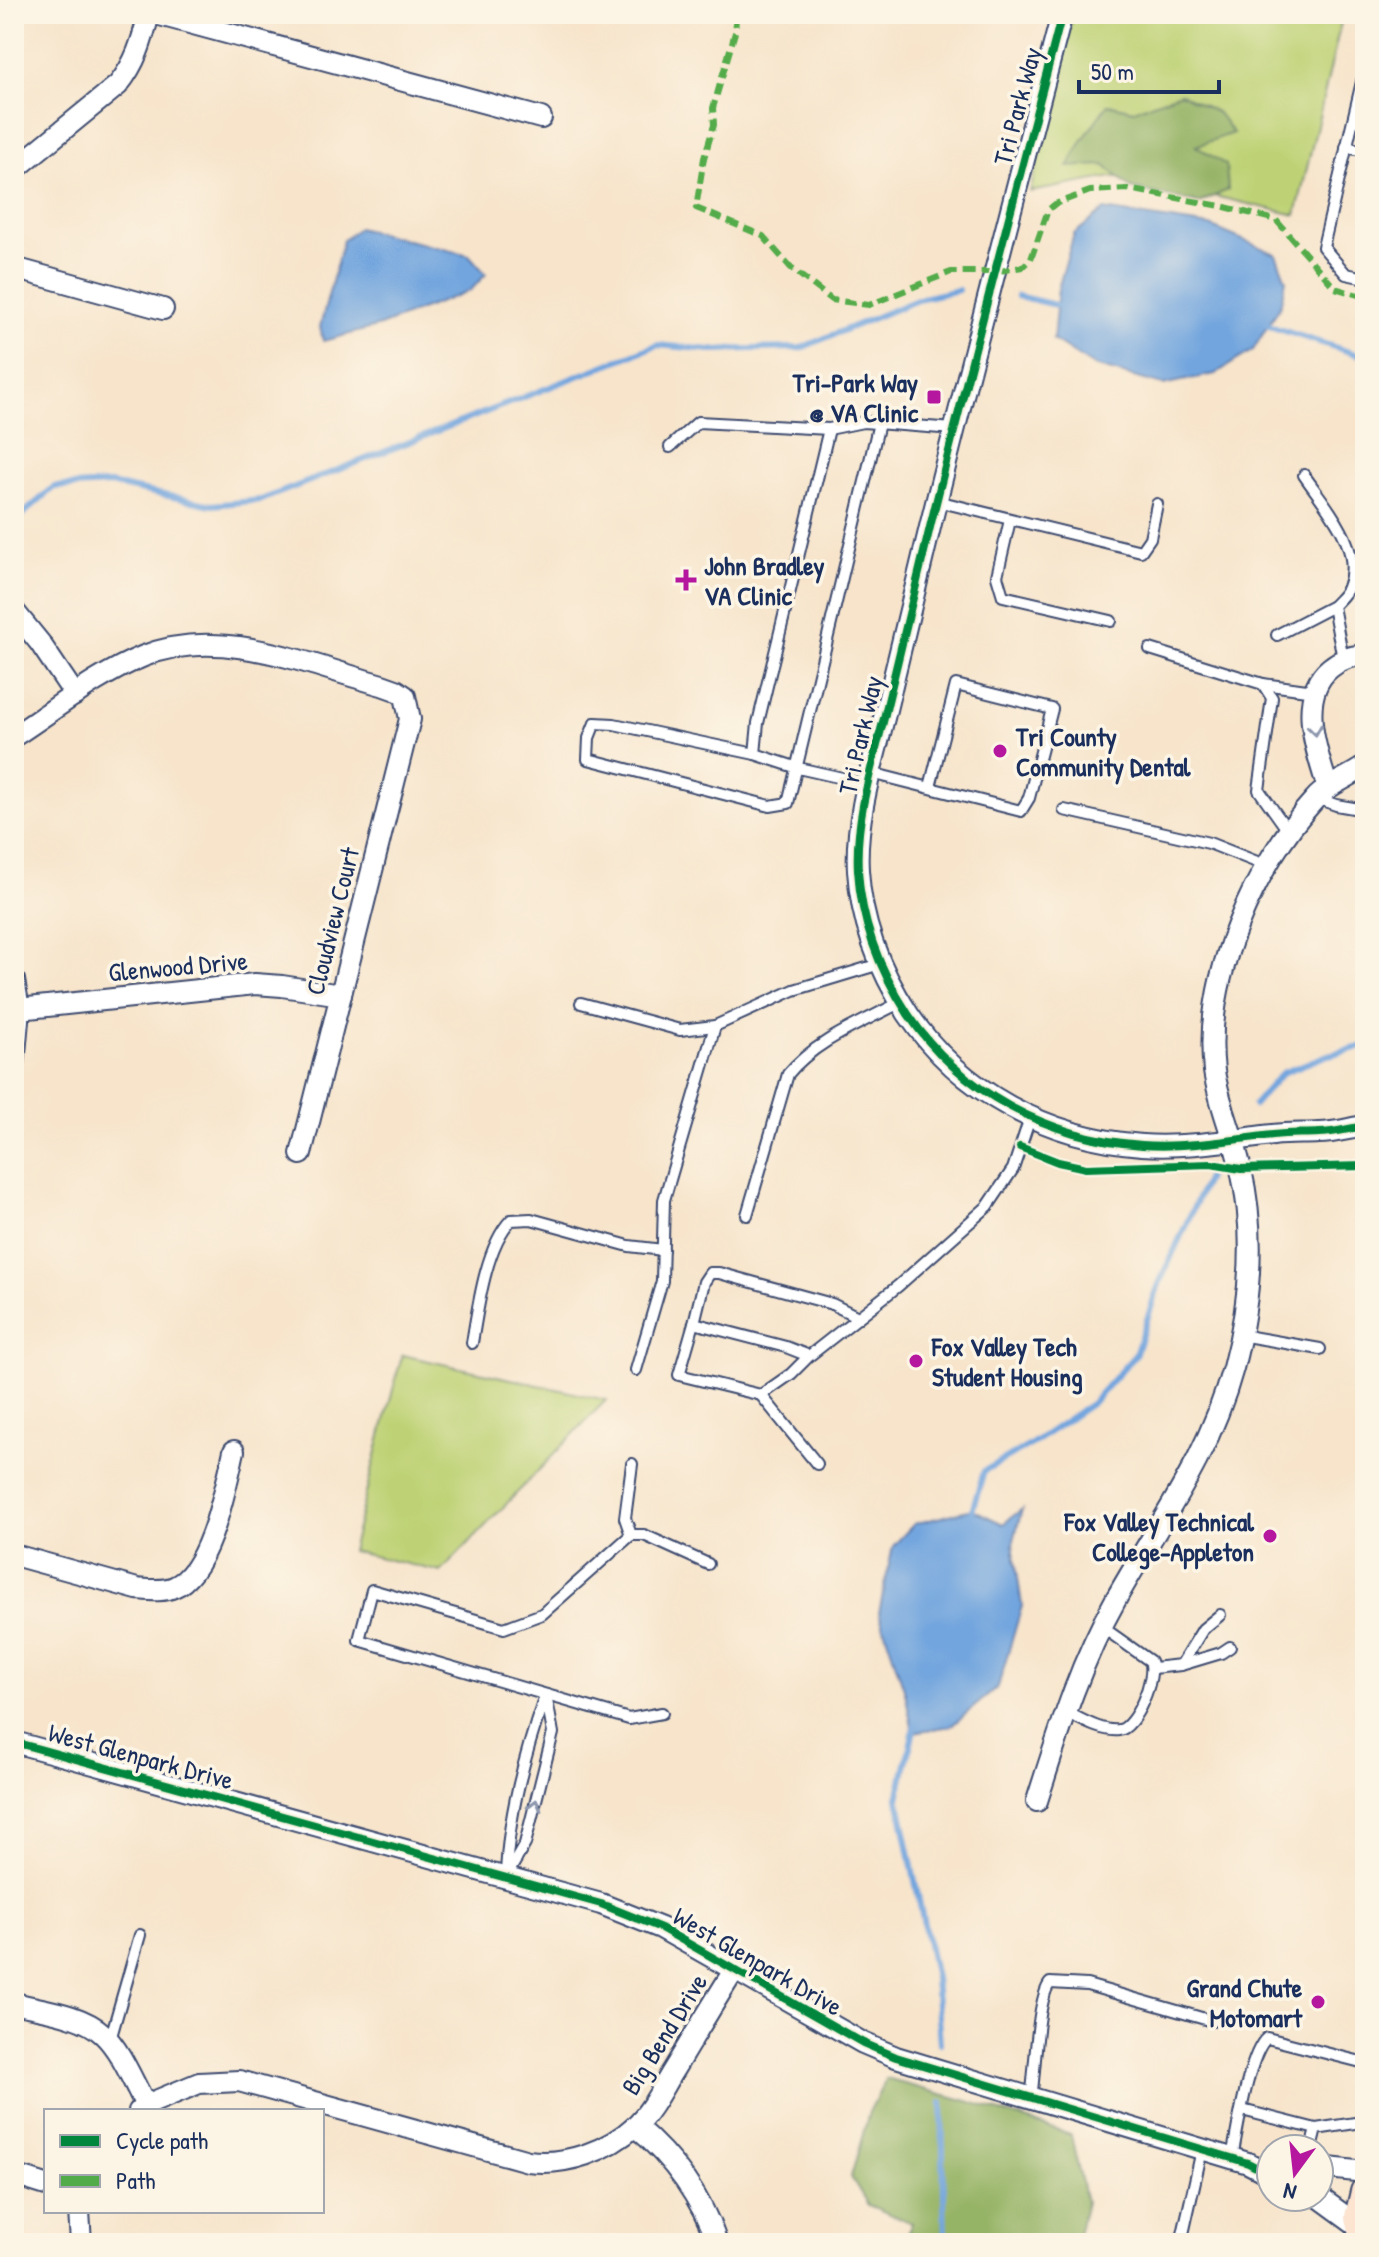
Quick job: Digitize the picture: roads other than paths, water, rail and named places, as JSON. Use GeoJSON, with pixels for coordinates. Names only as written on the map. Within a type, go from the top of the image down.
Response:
{"type":"FeatureCollection","features":[{"type":"Feature","properties":{"kind":"main road"},"geometry":{"type":"LineString","coordinates":[[1363,2237],[1360,2206],[1365,2192]]}},
{"type":"Feature","properties":{"kind":"street"},"geometry":{"type":"LineString","coordinates":[[14,170],[118,85],[139,54],[149,14]]}},
{"type":"Feature","properties":{"kind":"street"},"geometry":{"type":"LineString","coordinates":[[156,14],[541,118]]}},
{"type":"Feature","properties":{"kind":"street","name":"Tri Park Way"},"geometry":{"type":"LineString","coordinates":[[1062,14],[954,429],[870,778],[861,822],[858,869],[864,913],[880,964],[919,1030],[951,1066],[995,1098],[1030,1118],[1095,1138],[1142,1145],[1324,1133],[1365,1126]]}},
{"type":"Feature","properties":{"kind":"street"},"geometry":{"type":"LineString","coordinates":[[14,268],[163,309]]}},
{"type":"Feature","properties":{"kind":"street"},"geometry":{"type":"LineString","coordinates":[[14,611],[75,695],[14,736]]}},
{"type":"Feature","properties":{"kind":"street","name":"Cloudview Court"},"geometry":{"type":"LineString","coordinates":[[75,695],[145,656],[170,649],[217,645],[262,652],[382,685],[396,690],[407,701],[410,719],[301,1154]]}},
{"type":"Feature","properties":{"kind":"street"},"geometry":{"type":"LineString","coordinates":[[1322,793],[1314,733],[1314,691],[1322,675],[1343,659],[1365,656]]}},
{"type":"Feature","properties":{"kind":"street"},"geometry":{"type":"LineString","coordinates":[[1037,1801],[1086,1659],[1202,1454],[1223,1398],[1240,1335],[1250,1245],[1241,1169],[1217,1089],[1214,1066],[1217,1002],[1224,968],[1243,913],[1289,832],[1322,793],[1365,766]]}},
{"type":"Feature","properties":{"kind":"street"},"geometry":{"type":"LineString","coordinates":[[14,980],[19,1009],[14,1065]]}},
{"type":"Feature","properties":{"kind":"street","name":"Glenwood Drive"},"geometry":{"type":"LineString","coordinates":[[19,1009],[255,984],[341,995]]}},
{"type":"Feature","properties":{"kind":"street","name":"Tri Park Way"},"geometry":{"type":"LineString","coordinates":[[1324,1133],[1365,1142]]}},
{"type":"Feature","properties":{"kind":"street"},"geometry":{"type":"LineString","coordinates":[[14,1555],[137,1589],[157,1591],[175,1587],[197,1567],[205,1550],[234,1451]]}},
{"type":"Feature","properties":{"kind":"street","name":"West Glenpark Drive"},"geometry":{"type":"LineString","coordinates":[[14,1742],[506,1877],[632,1915],[874,2048],[927,2068],[1202,2150],[1255,2161]]}},
{"type":"Feature","properties":{"kind":"street","name":"Big Bend Drive"},"geometry":{"type":"LineString","coordinates":[[635,2126],[653,2104],[735,1969]]}},
{"type":"Feature","properties":{"kind":"street"},"geometry":{"type":"LineString","coordinates":[[14,2003],[92,2026],[110,2042],[143,2108],[199,2083],[239,2081],[323,2102],[504,2156],[547,2164],[594,2152],[635,2126],[654,2142],[690,2187],[706,2214],[717,2243]]}},
{"type":"Feature","properties":{"kind":"street","name":"West Glenpark Drive"},"geometry":{"type":"LineString","coordinates":[[1240,2160],[1255,2167]]}},
{"type":"Feature","properties":{"kind":"street"},"geometry":{"type":"LineString","coordinates":[[1335,2169],[1365,2172]]}},
{"type":"Feature","properties":{"kind":"street"},"geometry":{"type":"LineString","coordinates":[[14,2175],[44,2184]]}},
{"type":"Feature","properties":{"kind":"street"},"geometry":{"type":"LineString","coordinates":[[1335,2212],[1363,2237]]}},
{"type":"Feature","properties":{"kind":"street"},"geometry":{"type":"LineString","coordinates":[[79,2213],[81,2243]]}},
{"type":"Feature","properties":{"kind":"lane"},"geometry":{"type":"LineString","coordinates":[[1365,69],[1323,247],[1346,274],[1365,278]]}},
{"type":"Feature","properties":{"kind":"lane"},"geometry":{"type":"LineString","coordinates":[[1346,147],[1365,151]]}},
{"type":"Feature","properties":{"kind":"lane"},"geometry":{"type":"LineString","coordinates":[[670,447],[698,422],[829,429],[863,422],[954,429]]}},
{"type":"Feature","properties":{"kind":"lane"},"geometry":{"type":"LineString","coordinates":[[879,423],[798,768],[788,803],[770,806],[588,759],[589,738],[595,723],[614,724],[755,754],[798,768],[930,787],[1021,811],[1029,798],[1052,709],[956,685],[930,787]]}},
{"type":"Feature","properties":{"kind":"lane"},"geometry":{"type":"LineString","coordinates":[[755,754],[758,723],[829,429]]}},
{"type":"Feature","properties":{"kind":"lane"},"geometry":{"type":"LineString","coordinates":[[1277,635],[1333,606],[1348,590],[1352,571],[1345,536],[1304,475]]}},
{"type":"Feature","properties":{"kind":"lane"},"geometry":{"type":"LineString","coordinates":[[937,501],[1141,551],[1150,538],[1157,504]]}},
{"type":"Feature","properties":{"kind":"lane"},"geometry":{"type":"LineString","coordinates":[[1010,520],[997,576],[1003,596],[1111,621]]}},
{"type":"Feature","properties":{"kind":"lane"},"geometry":{"type":"LineString","coordinates":[[1333,606],[1343,659]]}},
{"type":"Feature","properties":{"kind":"lane"},"geometry":{"type":"LineString","coordinates":[[1150,649],[1263,684],[1314,691]]}},
{"type":"Feature","properties":{"kind":"lane"},"geometry":{"type":"LineString","coordinates":[[1263,684],[1272,698],[1259,790],[1289,832]]}},
{"type":"Feature","properties":{"kind":"lane"},"geometry":{"type":"LineString","coordinates":[[1322,793],[1336,805],[1365,810]]}},
{"type":"Feature","properties":{"kind":"lane"},"geometry":{"type":"LineString","coordinates":[[1064,810],[1209,843],[1267,866]]}},
{"type":"Feature","properties":{"kind":"lane"},"geometry":{"type":"LineString","coordinates":[[581,1003],[680,1030],[715,1026],[794,990],[880,964]]}},
{"type":"Feature","properties":{"kind":"lane"},"geometry":{"type":"LineString","coordinates":[[747,1215],[788,1074],[801,1058],[829,1040],[901,1002]]}},
{"type":"Feature","properties":{"kind":"lane"},"geometry":{"type":"LineString","coordinates":[[636,1370],[662,1281],[664,1200],[715,1026]]}},
{"type":"Feature","properties":{"kind":"lane"},"geometry":{"type":"LineString","coordinates":[[761,1395],[898,1286],[988,1206],[1013,1169],[1030,1118]]}},
{"type":"Feature","properties":{"kind":"lane"},"geometry":{"type":"LineString","coordinates":[[472,1343],[480,1300],[500,1231],[511,1220],[531,1219],[629,1246],[663,1250]]}},
{"type":"Feature","properties":{"kind":"lane"},"geometry":{"type":"LineString","coordinates":[[817,1464],[761,1395],[679,1375],[704,1282],[710,1273],[719,1273],[832,1304],[858,1317]]}},
{"type":"Feature","properties":{"kind":"lane"},"geometry":{"type":"LineString","coordinates":[[694,1323],[809,1356]]}},
{"type":"Feature","properties":{"kind":"lane"},"geometry":{"type":"LineString","coordinates":[[1240,1335],[1320,1349]]}},
{"type":"Feature","properties":{"kind":"lane"},"geometry":{"type":"LineString","coordinates":[[631,1535],[625,1518],[632,1464]]}},
{"type":"Feature","properties":{"kind":"lane"},"geometry":{"type":"LineString","coordinates":[[662,1713],[629,1719],[359,1640],[372,1590],[504,1628],[542,1614],[631,1535],[644,1535],[708,1564]]}},
{"type":"Feature","properties":{"kind":"lane"},"geometry":{"type":"LineString","coordinates":[[1181,1665],[1203,1629],[1220,1615]]}},
{"type":"Feature","properties":{"kind":"lane"},"geometry":{"type":"LineString","coordinates":[[1066,1712],[1109,1729],[1122,1730],[1131,1724],[1152,1677],[1150,1661],[1102,1627]]}},
{"type":"Feature","properties":{"kind":"lane"},"geometry":{"type":"LineString","coordinates":[[1153,1668],[1181,1665],[1221,1653],[1230,1647]]}},
{"type":"Feature","properties":{"kind":"lane"},"geometry":{"type":"LineString","coordinates":[[506,1877],[507,1838],[535,1726],[546,1695]]}},
{"type":"Feature","properties":{"kind":"lane"},"geometry":{"type":"LineString","coordinates":[[506,1877],[525,1844],[553,1733],[546,1695]]}},
{"type":"Feature","properties":{"kind":"lane"},"geometry":{"type":"LineString","coordinates":[[110,2042],[140,1935]]}},
{"type":"Feature","properties":{"kind":"lane"},"geometry":{"type":"LineString","coordinates":[[1031,2099],[1044,1989],[1050,1983],[1087,1985],[1212,2021]]}},
{"type":"Feature","properties":{"kind":"lane"},"geometry":{"type":"LineString","coordinates":[[1240,2160],[1242,2110],[1260,2043],[1267,2038],[1365,2063]]}},
{"type":"Feature","properties":{"kind":"lane"},"geometry":{"type":"LineString","coordinates":[[1242,2110],[1316,2129],[1362,2122],[1365,2118]]}},
{"type":"Feature","properties":{"kind":"lane"},"geometry":{"type":"LineString","coordinates":[[1315,2133],[1316,2129]]}},
{"type":"Feature","properties":{"kind":"lane"},"geometry":{"type":"LineString","coordinates":[[1181,2243],[1202,2150]]}},
{"type":"Feature","properties":{"kind":"water"},"geometry":{"type":"Polygon","coordinates":[[[1104,210],[1210,226],[1276,254],[1286,280],[1280,306],[1253,350],[1215,374],[1163,385],[1094,366],[1053,340],[1058,289],[1074,234],[1104,210]]]}},
{"type":"Feature","properties":{"kind":"water"},"geometry":{"type":"Polygon","coordinates":[[[358,228],[469,255],[486,274],[471,290],[380,326],[323,341],[320,327],[343,240],[358,228]]]}},
{"type":"Feature","properties":{"kind":"water"},"geometry":{"type":"Polygon","coordinates":[[[972,1509],[1003,1524],[1022,1509],[1013,1544],[1022,1606],[998,1687],[951,1726],[913,1732],[905,1692],[879,1613],[893,1546],[914,1524],[972,1509]]]}},
{"type":"Feature","properties":{"kind":"waterway"},"geometry":{"type":"LineString","coordinates":[[14,522],[54,487],[110,484],[212,505],[261,500],[657,345],[711,350],[801,348],[922,298],[958,290]]}},
{"type":"Feature","properties":{"kind":"waterway"},"geometry":{"type":"LineString","coordinates":[[1017,296],[1064,307]]}},
{"type":"Feature","properties":{"kind":"waterway"},"geometry":{"type":"LineString","coordinates":[[1263,324],[1365,357]]}},
{"type":"Feature","properties":{"kind":"waterway"},"geometry":{"type":"LineString","coordinates":[[1254,1105],[1282,1073],[1328,1055],[1365,1046]]}},
{"type":"Feature","properties":{"kind":"waterway"},"geometry":{"type":"LineString","coordinates":[[970,1517],[984,1471],[1030,1445],[1092,1403],[1135,1355],[1159,1284],[1207,1178]]}},
{"type":"Feature","properties":{"kind":"waterway"},"geometry":{"type":"LineString","coordinates":[[915,1725],[898,1798],[935,1978],[940,2043]]}},
{"type":"Feature","properties":{"kind":"waterway"},"geometry":{"type":"LineString","coordinates":[[942,2102],[945,2243]]}},
{"type":"Feature","properties":{"kind":"place","name":"Tri-Park Way @ VA Clinic"},"geometry":{"type":"Point","coordinates":[934,397]}},
{"type":"Feature","properties":{"kind":"place","name":"John Bradley VA Clinic"},"geometry":{"type":"Point","coordinates":[686,580]}},
{"type":"Feature","properties":{"kind":"place","name":"Tri County Community Dental"},"geometry":{"type":"Point","coordinates":[1000,751]}},
{"type":"Feature","properties":{"kind":"place","name":"Fox Valley Tech Student Housing"},"geometry":{"type":"Point","coordinates":[916,1361]}},
{"type":"Feature","properties":{"kind":"place","name":"Fox Valley Technical College-Appleton"},"geometry":{"type":"Point","coordinates":[1270,1536]}},
{"type":"Feature","properties":{"kind":"place","name":"Grand Chute Motomart"},"geometry":{"type":"Point","coordinates":[1318,2002]}}]}
